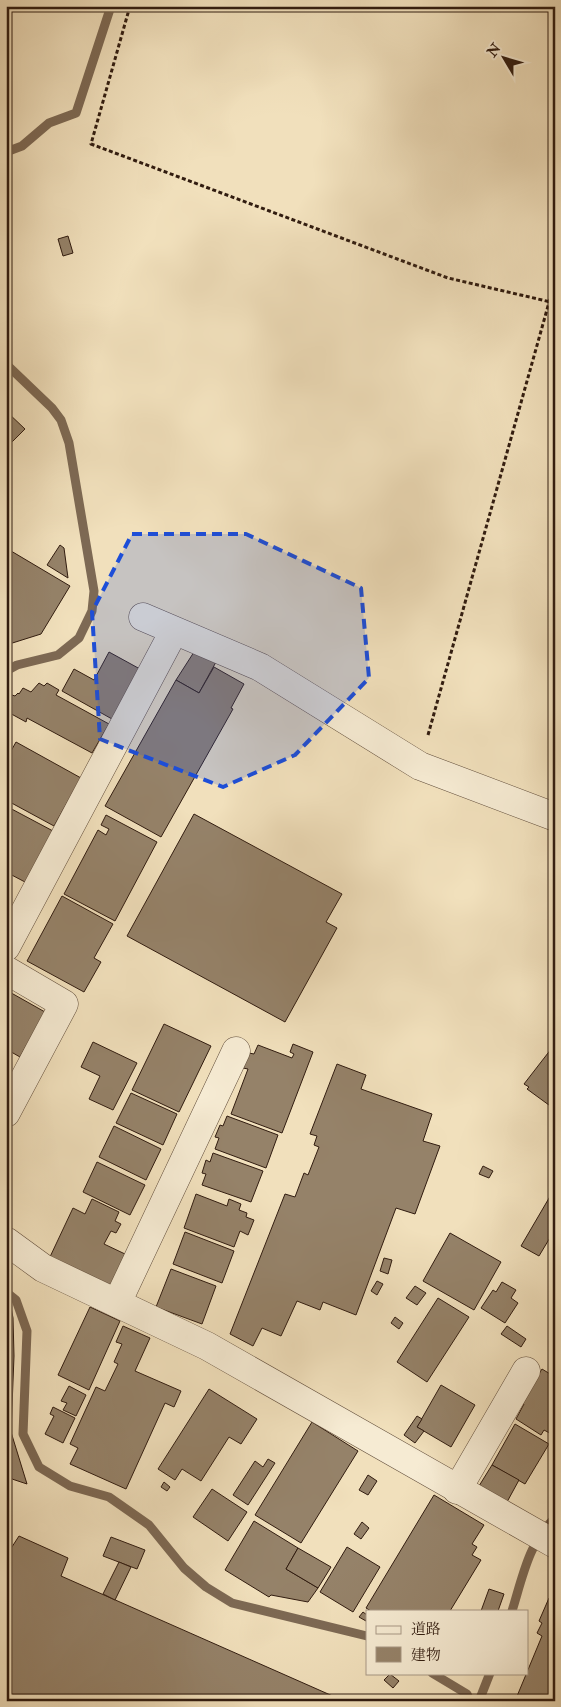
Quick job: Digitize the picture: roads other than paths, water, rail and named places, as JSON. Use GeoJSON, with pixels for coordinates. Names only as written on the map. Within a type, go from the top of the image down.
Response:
{"type":"FeatureCollection","features":[{"type":"Feature","properties":{"kind":"street"},"geometry":{"type":"LineString","coordinates":[[143,617],[260,667],[420,766],[555,817]]}},
{"type":"Feature","properties":{"kind":"street"},"geometry":{"type":"LineString","coordinates":[[6,947],[174,631]]}},
{"type":"Feature","properties":{"kind":"street"},"geometry":{"type":"LineString","coordinates":[[6,970],[64,1004],[6,1114]]}},
{"type":"Feature","properties":{"kind":"street"},"geometry":{"type":"LineString","coordinates":[[118,1303],[236,1051]]}},
{"type":"Feature","properties":{"kind":"street"},"geometry":{"type":"LineString","coordinates":[[6,1241],[43,1268],[207,1346],[457,1490],[555,1544]]}},
{"type":"Feature","properties":{"kind":"street"},"geometry":{"type":"LineString","coordinates":[[457,1490],[526,1371]]}},
{"type":"Feature","properties":{"kind":"waterway"},"geometry":{"type":"LineString","coordinates":[[6,152],[22,146],[49,123],[76,113],[111,6]]}},
{"type":"Feature","properties":{"kind":"waterway"},"geometry":{"type":"LineString","coordinates":[[6,364],[52,408],[61,420],[69,443],[94,591],[92,611],[79,638],[58,655],[17,665],[6,671]]}},
{"type":"Feature","properties":{"kind":"waterway"},"geometry":{"type":"LineString","coordinates":[[6,1292],[16,1300],[27,1331],[23,1434],[39,1467],[70,1486],[109,1497],[149,1525],[184,1568],[206,1587],[232,1603],[366,1636]]}},
{"type":"Feature","properties":{"kind":"waterway"},"geometry":{"type":"LineString","coordinates":[[512,1610],[533,1549],[546,1527],[555,1518]]}},
{"type":"Feature","properties":{"kind":"waterway"},"geometry":{"type":"LineString","coordinates":[[434,1674],[467,1694],[470,1701]]}},
{"type":"Feature","properties":{"kind":"waterway"},"geometry":{"type":"LineString","coordinates":[[479,1701],[490,1674]]}}]}
